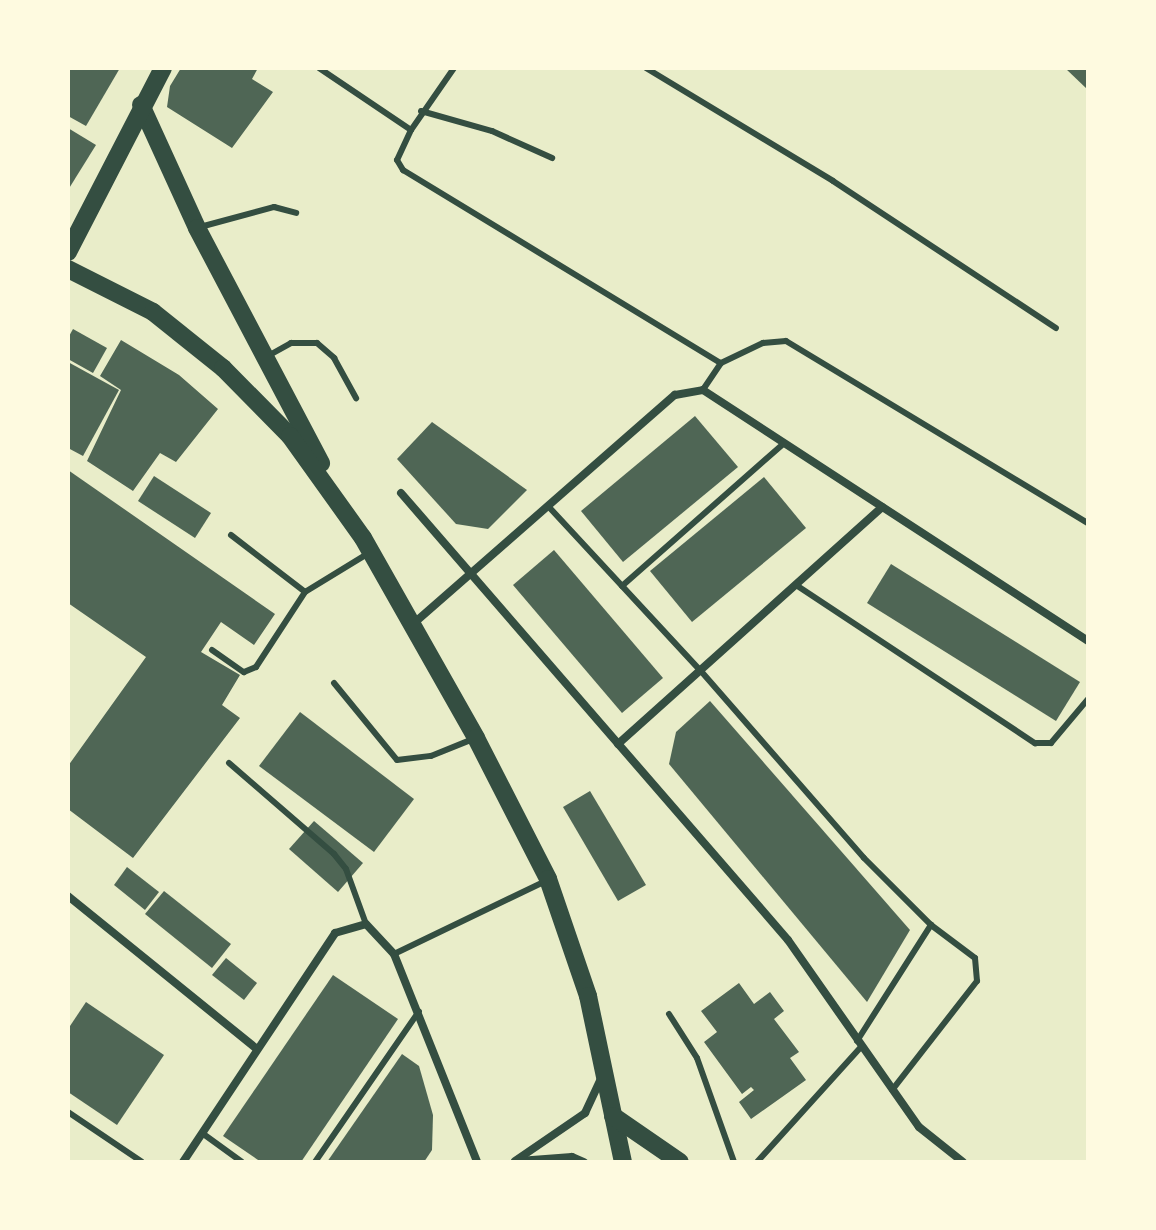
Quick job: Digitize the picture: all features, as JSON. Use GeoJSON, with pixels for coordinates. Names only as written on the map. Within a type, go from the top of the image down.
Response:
{"type":"FeatureCollection","features":[{"type":"Feature","properties":{"kind":"main road"},"geometry":{"type":"LineString","coordinates":[[68,252],[141,105],[163,68]]}},
{"type":"Feature","properties":{"kind":"main road"},"geometry":{"type":"LineString","coordinates":[[141,105],[197,228],[263,359],[476,738],[548,879],[588,996],[623,1162]]}},
{"type":"Feature","properties":{"kind":"main road"},"geometry":{"type":"LineString","coordinates":[[68,269],[153,312],[223,368],[290,436],[367,545]]}},
{"type":"Feature","properties":{"kind":"main road"},"geometry":{"type":"LineString","coordinates":[[613,1116],[680,1162]]}},
{"type":"Feature","properties":{"kind":"street"},"geometry":{"type":"LineString","coordinates":[[412,625],[675,395],[703,390],[1088,641]]}},
{"type":"Feature","properties":{"kind":"street"},"geometry":{"type":"LineString","coordinates":[[401,493],[788,940],[919,1127],[963,1162]]}},
{"type":"Feature","properties":{"kind":"street"},"geometry":{"type":"LineString","coordinates":[[618,744],[882,507]]}},
{"type":"Feature","properties":{"kind":"street"},"geometry":{"type":"LineString","coordinates":[[68,896],[256,1048]]}},
{"type":"Feature","properties":{"kind":"street"},"geometry":{"type":"LineString","coordinates":[[183,1162],[335,933],[366,924],[394,954],[477,1162]]}},
{"type":"Feature","properties":{"kind":"street"},"geometry":{"type":"LineString","coordinates":[[513,1161],[585,1113],[604,1071]]}},
{"type":"Feature","properties":{"kind":"street"},"geometry":{"type":"LineString","coordinates":[[513,1161],[572,1157],[584,1162]]}},
{"type":"Feature","properties":{"kind":"lane"},"geometry":{"type":"LineString","coordinates":[[319,68],[411,130]]}},
{"type":"Feature","properties":{"kind":"lane"},"geometry":{"type":"LineString","coordinates":[[454,68],[421,111],[411,130],[397,160],[403,170],[721,363]]}},
{"type":"Feature","properties":{"kind":"lane"},"geometry":{"type":"LineString","coordinates":[[646,68],[833,181],[1056,328]]}},
{"type":"Feature","properties":{"kind":"lane"},"geometry":{"type":"LineString","coordinates":[[421,111],[492,131],[552,158]]}},
{"type":"Feature","properties":{"kind":"lane"},"geometry":{"type":"LineString","coordinates":[[197,228],[274,207],[296,213]]}},
{"type":"Feature","properties":{"kind":"lane"},"geometry":{"type":"LineString","coordinates":[[703,390],[721,363],[763,343],[786,341],[1088,523]]}},
{"type":"Feature","properties":{"kind":"lane"},"geometry":{"type":"LineString","coordinates":[[263,359],[291,343],[317,343],[334,358],[356,398]]}},
{"type":"Feature","properties":{"kind":"lane"},"geometry":{"type":"LineString","coordinates":[[622,586],[784,443]]}},
{"type":"Feature","properties":{"kind":"lane"},"geometry":{"type":"LineString","coordinates":[[548,506],[700,670],[864,858],[931,925],[975,958],[977,981],[891,1091]]}},
{"type":"Feature","properties":{"kind":"lane"},"geometry":{"type":"LineString","coordinates":[[231,535],[305,592]]}},
{"type":"Feature","properties":{"kind":"lane"},"geometry":{"type":"LineString","coordinates":[[212,650],[244,672],[256,667],[305,592],[367,545]]}},
{"type":"Feature","properties":{"kind":"lane"},"geometry":{"type":"LineString","coordinates":[[796,585],[1035,743],[1051,743],[1088,699]]}},
{"type":"Feature","properties":{"kind":"lane"},"geometry":{"type":"LineString","coordinates":[[334,683],[397,760],[431,756],[476,738]]}},
{"type":"Feature","properties":{"kind":"lane"},"geometry":{"type":"LineString","coordinates":[[229,763],[334,854],[346,869],[366,924]]}},
{"type":"Feature","properties":{"kind":"lane"},"geometry":{"type":"LineString","coordinates":[[394,954],[548,879]]}},
{"type":"Feature","properties":{"kind":"lane"},"geometry":{"type":"LineString","coordinates":[[757,1162],[859,1044],[931,925]]}},
{"type":"Feature","properties":{"kind":"lane"},"geometry":{"type":"LineString","coordinates":[[315,1162],[419,1011]]}},
{"type":"Feature","properties":{"kind":"lane"},"geometry":{"type":"LineString","coordinates":[[669,1014],[697,1058],[734,1162]]}},
{"type":"Feature","properties":{"kind":"lane"},"geometry":{"type":"LineString","coordinates":[[68,1112],[142,1162]]}},
{"type":"Feature","properties":{"kind":"lane"},"geometry":{"type":"LineString","coordinates":[[202,1133],[242,1162]]}},
{"type":"Feature","properties":{"kind":"building"},"geometry":{"type":"Polygon","coordinates":[[[68,68],[120,68],[86,126],[68,116],[68,68]]]}},
{"type":"Feature","properties":{"kind":"building"},"geometry":{"type":"Polygon","coordinates":[[[181,68],[258,68],[252,79],[273,92],[232,148],[167,107],[170,86],[181,68]]]}},
{"type":"Feature","properties":{"kind":"building"},"geometry":{"type":"Polygon","coordinates":[[[1065,68],[1088,68],[1088,90],[1065,68]]]}},
{"type":"Feature","properties":{"kind":"building"},"geometry":{"type":"Polygon","coordinates":[[[68,128],[96,145],[68,190],[68,128]]]}},
{"type":"Feature","properties":{"kind":"building"},"geometry":{"type":"Polygon","coordinates":[[[73,329],[107,348],[93,373],[68,359],[68,338],[73,329]]]}},
{"type":"Feature","properties":{"kind":"building"},"geometry":{"type":"Polygon","coordinates":[[[121,340],[179,375],[218,409],[176,462],[160,453],[133,491],[87,461],[121,390],[100,376],[121,340]]]}},
{"type":"Feature","properties":{"kind":"building"},"geometry":{"type":"Polygon","coordinates":[[[68,362],[119,390],[83,456],[68,448],[68,362]]]}},
{"type":"Feature","properties":{"kind":"building"},"geometry":{"type":"Polygon","coordinates":[[[695,416],[738,467],[623,562],[581,511],[695,416]]]}},
{"type":"Feature","properties":{"kind":"building"},"geometry":{"type":"Polygon","coordinates":[[[432,422],[527,490],[488,529],[456,524],[397,459],[432,422]]]}},
{"type":"Feature","properties":{"kind":"building"},"geometry":{"type":"Polygon","coordinates":[[[68,470],[275,614],[254,645],[221,622],[201,652],[240,675],[222,705],[240,718],[133,858],[68,809],[68,766],[146,657],[68,603],[68,470]]]}},
{"type":"Feature","properties":{"kind":"building"},"geometry":{"type":"Polygon","coordinates":[[[154,476],[211,513],[195,538],[138,501],[154,476]]]}},
{"type":"Feature","properties":{"kind":"building"},"geometry":{"type":"Polygon","coordinates":[[[764,477],[806,528],[692,622],[650,571],[764,477]]]}},
{"type":"Feature","properties":{"kind":"building"},"geometry":{"type":"Polygon","coordinates":[[[554,550],[663,678],[622,713],[513,585],[554,550]]]}},
{"type":"Feature","properties":{"kind":"building"},"geometry":{"type":"Polygon","coordinates":[[[891,564],[1080,682],[1056,721],[867,603],[891,564]]]}},
{"type":"Feature","properties":{"kind":"building"},"geometry":{"type":"Polygon","coordinates":[[[710,701],[910,930],[867,1002],[669,764],[676,732],[710,701]]]}},
{"type":"Feature","properties":{"kind":"building"},"geometry":{"type":"Polygon","coordinates":[[[300,712],[414,799],[374,852],[259,766],[300,712]]]}},
{"type":"Feature","properties":{"kind":"building"},"geometry":{"type":"Polygon","coordinates":[[[590,791],[646,885],[618,901],[563,807],[590,791]]]}},
{"type":"Feature","properties":{"kind":"building"},"geometry":{"type":"Polygon","coordinates":[[[314,821],[363,863],[338,892],[289,849],[314,821]]]}},
{"type":"Feature","properties":{"kind":"building"},"geometry":{"type":"Polygon","coordinates":[[[127,867],[159,892],[145,910],[114,885],[127,867]]]}},
{"type":"Feature","properties":{"kind":"building"},"geometry":{"type":"Polygon","coordinates":[[[164,891],[231,944],[212,968],[145,914],[164,891]]]}},
{"type":"Feature","properties":{"kind":"building"},"geometry":{"type":"Polygon","coordinates":[[[226,958],[257,983],[244,1000],[212,975],[226,958]]]}},
{"type":"Feature","properties":{"kind":"building"},"geometry":{"type":"Polygon","coordinates":[[[333,975],[398,1019],[301,1162],[261,1162],[223,1136],[333,975]]]}},
{"type":"Feature","properties":{"kind":"building"},"geometry":{"type":"Polygon","coordinates":[[[739,983],[754,1004],[770,992],[784,1011],[774,1019],[799,1052],[790,1058],[806,1080],[751,1119],[739,1102],[754,1090],[751,1087],[742,1094],[704,1042],[717,1032],[701,1011],[739,983]]]}},
{"type":"Feature","properties":{"kind":"building"},"geometry":{"type":"Polygon","coordinates":[[[86,1002],[164,1055],[117,1125],[68,1092],[68,1029],[86,1002]]]}},
{"type":"Feature","properties":{"kind":"building"},"geometry":{"type":"Polygon","coordinates":[[[402,1054],[419,1066],[433,1115],[432,1150],[424,1162],[327,1162],[402,1054]]]}}]}
